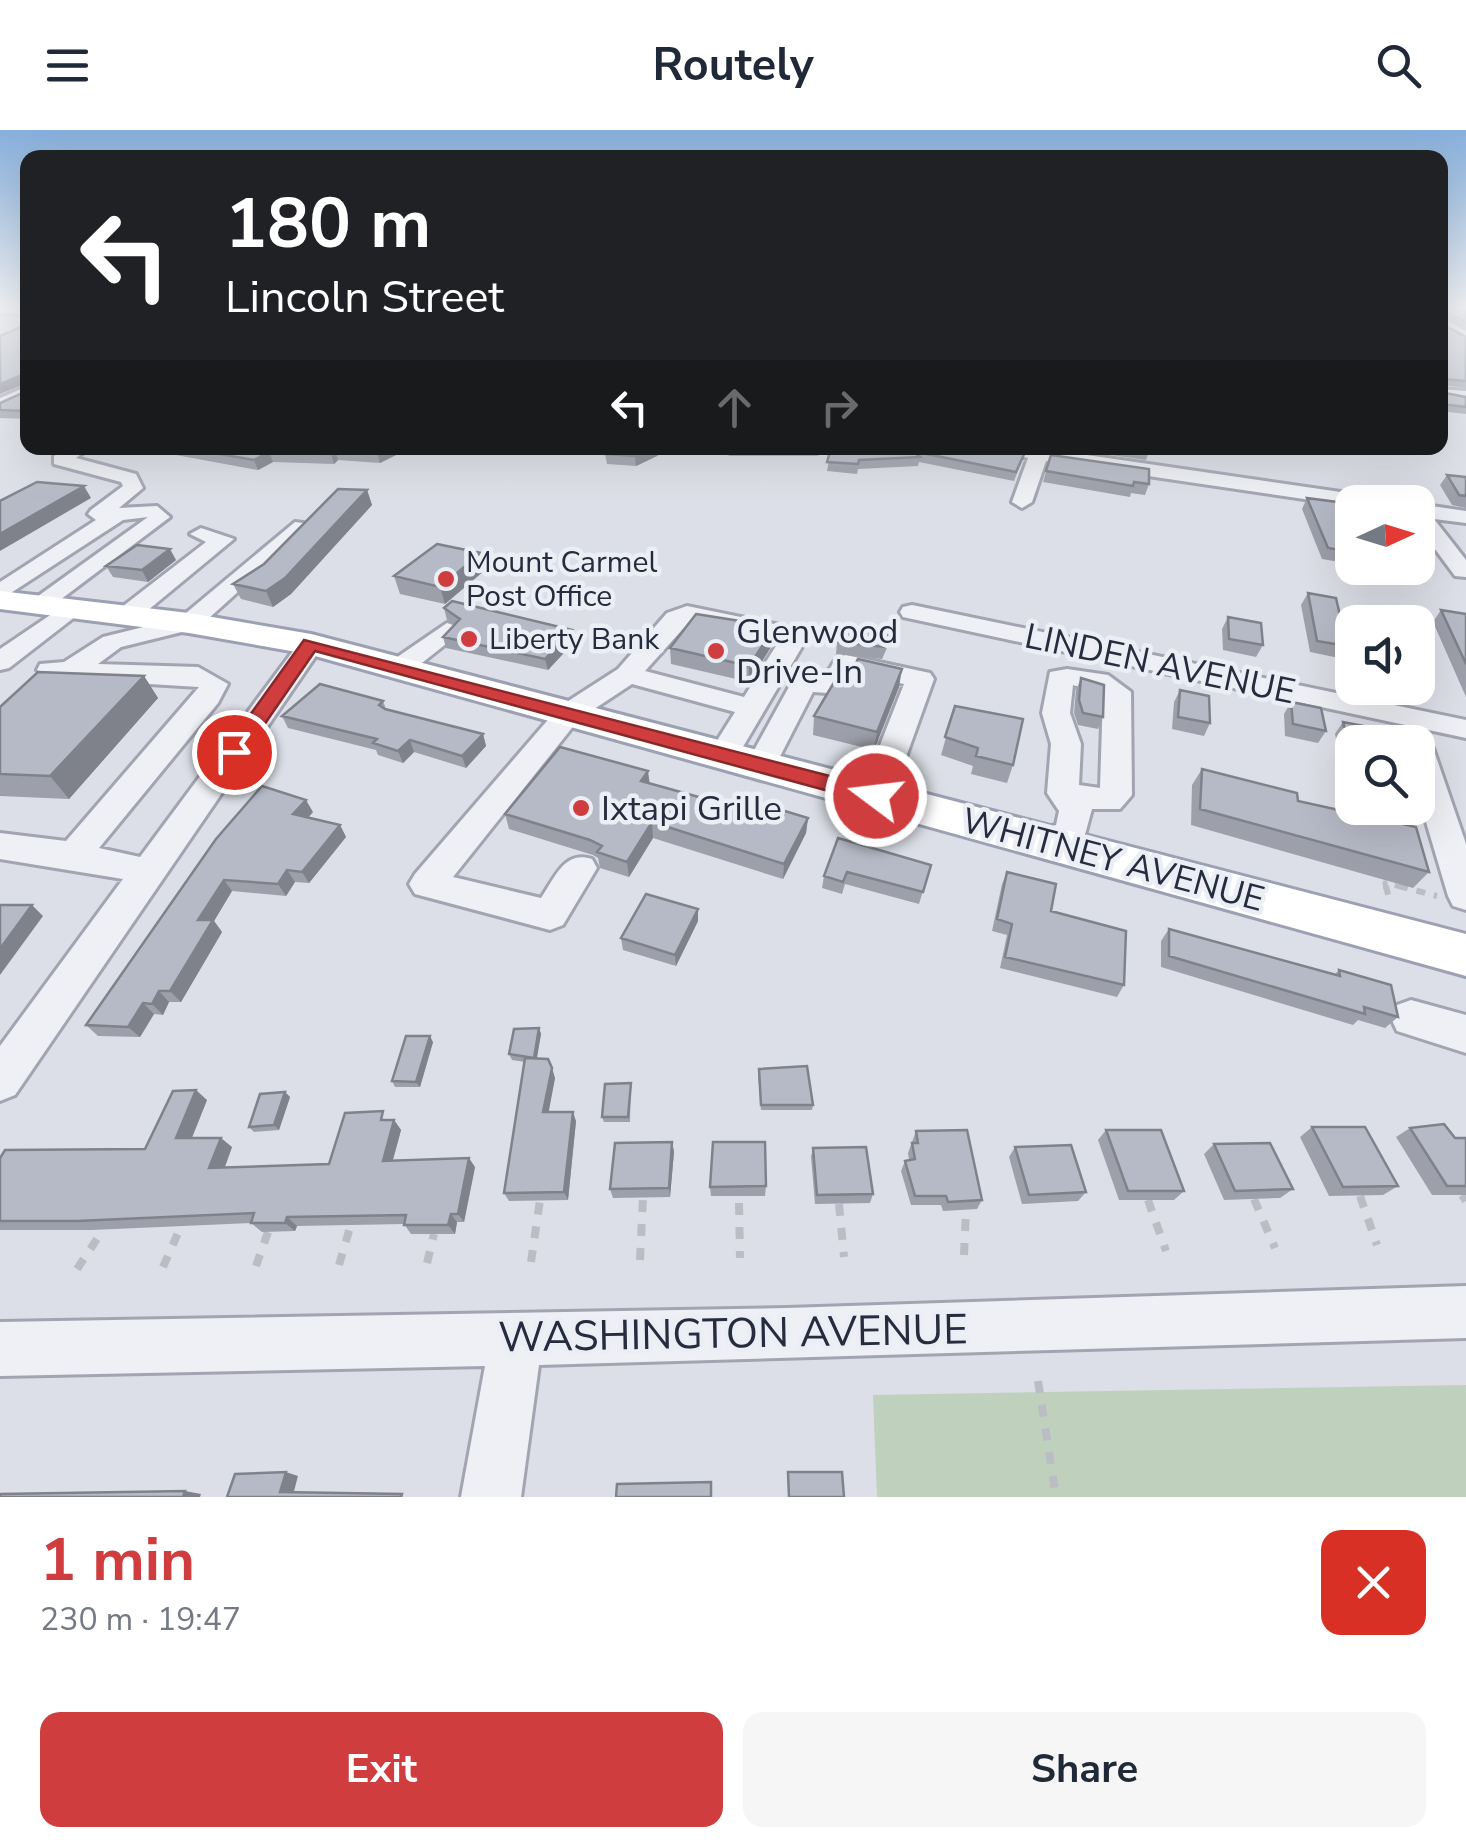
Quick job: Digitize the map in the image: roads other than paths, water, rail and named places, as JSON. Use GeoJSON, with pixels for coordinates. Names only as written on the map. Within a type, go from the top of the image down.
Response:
{"type":"FeatureCollection","features":[{"type":"Feature","properties":{"kind":"main road","name":"WHITNEY AVENUE"},"geometry":{"type":"LineString","coordinates":[[28,601],[311,644],[1055,841],[1466,955]]}},
{"type":"Feature","properties":{"kind":"street"},"geometry":{"type":"LineString","coordinates":[[0,572],[118,502],[133,488],[130,478],[62,460],[70,455]]}},
{"type":"Feature","properties":{"kind":"street"},"geometry":{"type":"LineString","coordinates":[[1022,502],[1039,455]]}},
{"type":"Feature","properties":{"kind":"street"},"geometry":{"type":"LineString","coordinates":[[1046,455],[1335,497]]}},
{"type":"Feature","properties":{"kind":"street"},"geometry":{"type":"LineString","coordinates":[[0,662],[28,601],[116,516],[134,510],[157,512],[160,517],[153,524],[28,601]]}},
{"type":"Feature","properties":{"kind":"street"},"geometry":{"type":"LineString","coordinates":[[1435,513],[1466,517]]}},
{"type":"Feature","properties":{"kind":"street"},"geometry":{"type":"LineString","coordinates":[[25,693],[112,642],[189,623],[295,528]]}},
{"type":"Feature","properties":{"kind":"street"},"geometry":{"type":"LineString","coordinates":[[60,671],[121,614],[223,540],[201,534]]}},
{"type":"Feature","properties":{"kind":"street"},"geometry":{"type":"LineString","coordinates":[[1435,534],[1463,571]]}},
{"type":"Feature","properties":{"kind":"street","name":"LINDEN AVENUE"},"geometry":{"type":"LineString","coordinates":[[912,612],[1080,662],[1410,723],[1466,728]]}},
{"type":"Feature","properties":{"kind":"street"},"geometry":{"type":"LineString","coordinates":[[580,868],[550,914],[427,884],[569,714],[628,675],[676,618],[687,613],[784,633],[792,640],[752,708],[742,760]]}},
{"type":"Feature","properties":{"kind":"street"},"geometry":{"type":"LineString","coordinates":[[399,668],[446,631]]}},
{"type":"Feature","properties":{"kind":"street"},"geometry":{"type":"LineString","coordinates":[[0,1081],[311,644]]}},
{"type":"Feature","properties":{"kind":"street"},"geometry":{"type":"LineString","coordinates":[[1055,841],[1071,833],[1076,809],[1063,795],[1066,744],[1058,724],[1060,678],[1080,662],[1117,692],[1116,794],[1109,802],[1063,795]]}},
{"type":"Feature","properties":{"kind":"street"},"geometry":{"type":"LineString","coordinates":[[742,760],[804,682],[832,688],[846,664],[920,679],[876,796]]}},
{"type":"Feature","properties":{"kind":"street"},"geometry":{"type":"LineString","coordinates":[[60,671],[198,675],[214,684],[208,698],[74,855]]}},
{"type":"Feature","properties":{"kind":"street"},"geometry":{"type":"LineString","coordinates":[[628,675],[752,708]]}},
{"type":"Feature","properties":{"kind":"street"},"geometry":{"type":"LineString","coordinates":[[1410,723],[1455,897]]}},
{"type":"Feature","properties":{"kind":"street"},"geometry":{"type":"LineString","coordinates":[[0,846],[74,855],[149,872]]}},
{"type":"Feature","properties":{"kind":"street"},"geometry":{"type":"LineString","coordinates":[[1411,1018],[1466,1034]]}},
{"type":"Feature","properties":{"kind":"street","name":"WASHINGTON AVENUE"},"geometry":{"type":"LineString","coordinates":[[0,1349],[516,1339],[1466,1312]]}},
{"type":"Feature","properties":{"kind":"street"},"geometry":{"type":"LineString","coordinates":[[492,1497],[516,1339]]}},
{"type":"Feature","properties":{"kind":"place","name":"Mount Carmel Post Office"},"geometry":{"type":"Point","coordinates":[446,579]}},
{"type":"Feature","properties":{"kind":"place","name":"Liberty Bank"},"geometry":{"type":"Point","coordinates":[469,639]}},
{"type":"Feature","properties":{"kind":"place","name":"Glenwood Drive-In"},"geometry":{"type":"Point","coordinates":[716,651]}},
{"type":"Feature","properties":{"kind":"place","name":"Ixtapi Grille"},"geometry":{"type":"Point","coordinates":[581,808]}}]}
